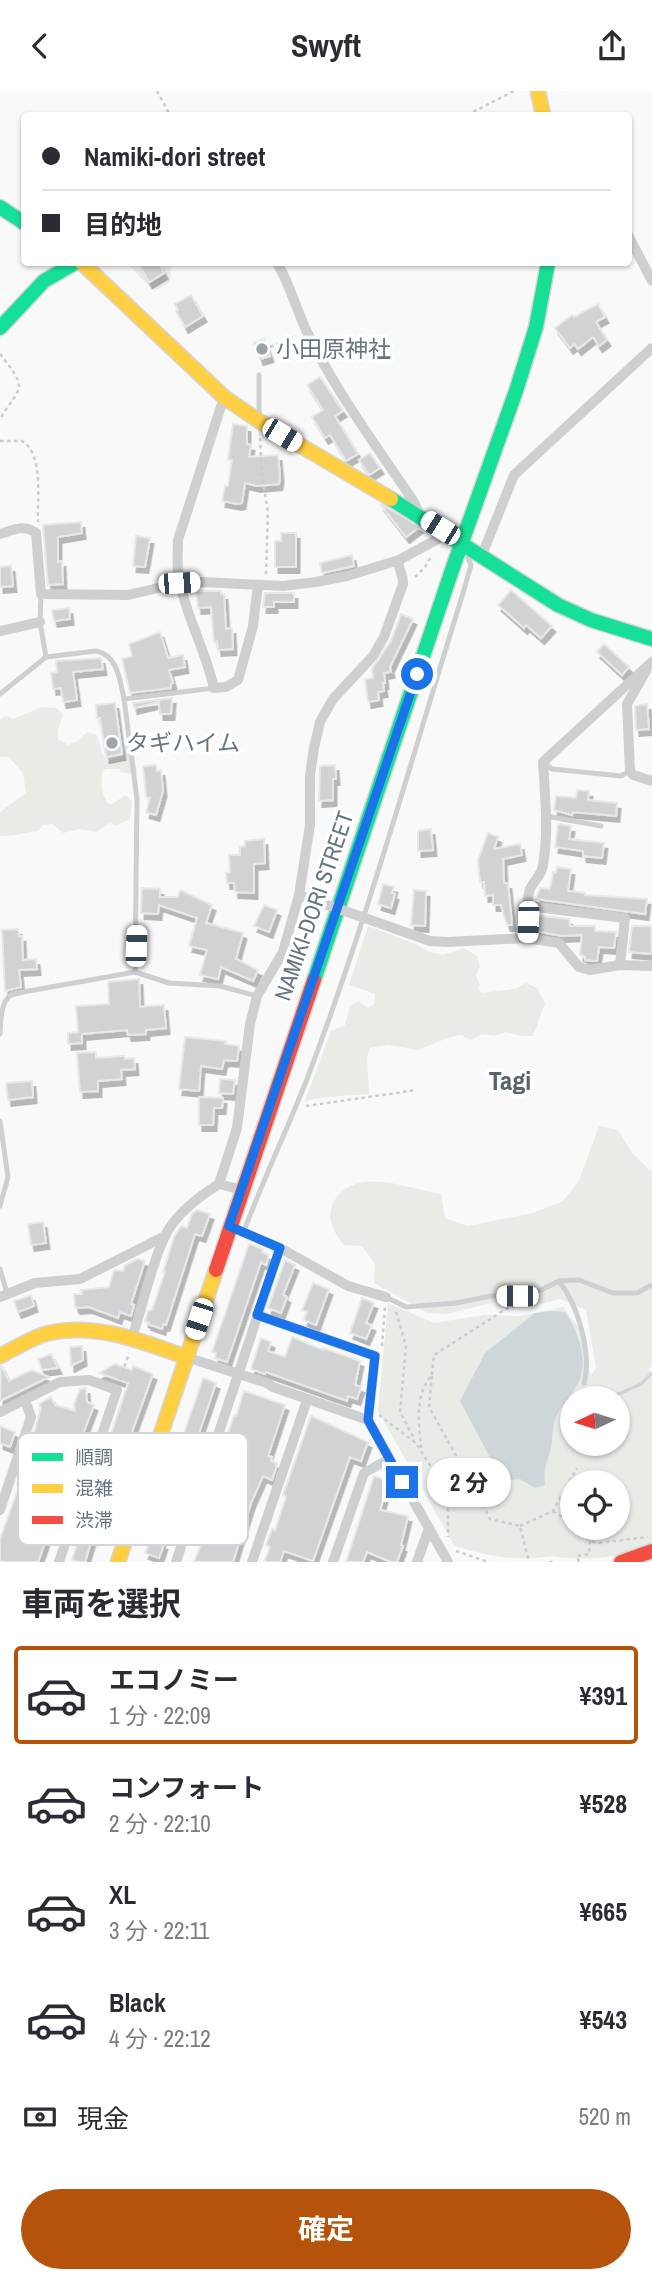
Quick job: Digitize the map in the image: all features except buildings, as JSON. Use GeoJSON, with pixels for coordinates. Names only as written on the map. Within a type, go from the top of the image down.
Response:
{"type":"FeatureCollection","features":[{"type":"Feature","properties":{"kind":"street"},"geometry":{"type":"LineString","coordinates":[[538,91],[542,112]]}},
{"type":"Feature","properties":{"kind":"street"},"geometry":{"type":"LineString","coordinates":[[0,207],[21,221]]}},
{"type":"Feature","properties":{"kind":"street"},"geometry":{"type":"LineString","coordinates":[[632,243],[652,281]]}},
{"type":"Feature","properties":{"kind":"street"},"geometry":{"type":"LineString","coordinates":[[0,328],[44,281],[70,266]]}},
{"type":"Feature","properties":{"kind":"street"},"geometry":{"type":"LineString","coordinates":[[85,266],[224,397],[259,421],[421,516],[558,605],[591,620],[652,639]]}},
{"type":"Feature","properties":{"kind":"street"},"geometry":{"type":"LineString","coordinates":[[279,266],[306,331],[343,397],[421,516]]}},
{"type":"Feature","properties":{"kind":"street","name":"NAMIKI-DORI STREET"},"geometry":{"type":"LineString","coordinates":[[161,1433],[461,543],[520,379],[536,327],[547,266]]}},
{"type":"Feature","properties":{"kind":"street"},"geometry":{"type":"LineString","coordinates":[[482,555],[514,475],[652,348]]}},
{"type":"Feature","properties":{"kind":"street"},"geometry":{"type":"LineString","coordinates":[[224,397],[178,540],[179,583],[209,663],[214,688],[226,687],[238,680],[262,586]]}},
{"type":"Feature","properties":{"kind":"street"},"geometry":{"type":"LineString","coordinates":[[0,534],[20,528],[33,531],[37,538],[41,594],[128,595],[179,583],[262,586],[316,582],[399,560],[447,534]]}},
{"type":"Feature","properties":{"kind":"street"},"geometry":{"type":"LineString","coordinates":[[131,1344],[165,1236],[182,1212],[219,1184],[237,1128],[250,1024],[257,996],[283,952],[299,895],[311,816],[310,775],[320,722],[333,699],[373,656],[388,628],[403,579],[399,560]]}},
{"type":"Feature","properties":{"kind":"street"},"geometry":{"type":"LineString","coordinates":[[0,631],[40,622]]}},
{"type":"Feature","properties":{"kind":"street"},"geometry":{"type":"LineString","coordinates":[[527,938],[527,899],[531,886],[542,870],[546,816],[543,762],[651,664]]}},
{"type":"Feature","properties":{"kind":"street"},"geometry":{"type":"LineString","coordinates":[[651,664],[627,704],[630,771],[633,775],[652,781]]}},
{"type":"Feature","properties":{"kind":"street"},"geometry":{"type":"LineString","coordinates":[[299,895],[430,941],[527,938],[559,943],[579,967],[590,970],[620,965],[652,966]]}},
{"type":"Feature","properties":{"kind":"street"},"geometry":{"type":"LineString","coordinates":[[528,906],[625,918],[620,965]]}},
{"type":"Feature","properties":{"kind":"street"},"geometry":{"type":"LineString","coordinates":[[219,1184],[242,1190]]}},
{"type":"Feature","properties":{"kind":"street"},"geometry":{"type":"LineString","coordinates":[[229,1226],[280,1248],[348,1286],[389,1298]]}},
{"type":"Feature","properties":{"kind":"street"},"geometry":{"type":"LineString","coordinates":[[4,1296],[35,1283],[80,1279],[165,1236]]}},
{"type":"Feature","properties":{"kind":"street"},"geometry":{"type":"LineString","coordinates":[[219,1433],[280,1248]]}},
{"type":"Feature","properties":{"kind":"street"},"geometry":{"type":"LineString","coordinates":[[257,1315],[375,1356],[373,1417],[389,1459],[448,1562]]}},
{"type":"Feature","properties":{"kind":"street"},"geometry":{"type":"LineString","coordinates":[[0,1356],[48,1333],[97,1331],[131,1344],[186,1357],[267,1383],[307,1399],[373,1417]]}},
{"type":"Feature","properties":{"kind":"street"},"geometry":{"type":"LineString","coordinates":[[0,1412],[60,1383],[89,1380],[117,1389],[102,1433]]}},
{"type":"Feature","properties":{"kind":"street"},"geometry":{"type":"LineString","coordinates":[[252,1562],[307,1399]]}},
{"type":"Feature","properties":{"kind":"street"},"geometry":{"type":"LineString","coordinates":[[25,1400],[32,1417],[26,1433]]}},
{"type":"Feature","properties":{"kind":"street"},"geometry":{"type":"LineString","coordinates":[[0,1510],[18,1458]]}},
{"type":"Feature","properties":{"kind":"street"},"geometry":{"type":"LineString","coordinates":[[334,1562],[364,1473],[389,1459]]}},
{"type":"Feature","properties":{"kind":"street"},"geometry":{"type":"LineString","coordinates":[[417,1562],[429,1528]]}},
{"type":"Feature","properties":{"kind":"street"},"geometry":{"type":"LineString","coordinates":[[59,1562],[65,1545]]}},
{"type":"Feature","properties":{"kind":"street","name":"NAMIKI-DORI STREET"},"geometry":{"type":"LineString","coordinates":[[118,1562],[124,1545]]}},
{"type":"Feature","properties":{"kind":"street"},"geometry":{"type":"LineString","coordinates":[[176,1562],[182,1545]]}},
{"type":"Feature","properties":{"kind":"street"},"geometry":{"type":"LineString","coordinates":[[621,1562],[652,1551]]}},
{"type":"Feature","properties":{"kind":"lane"},"geometry":{"type":"LineString","coordinates":[[259,375],[259,421]]}},
{"type":"Feature","properties":{"kind":"lane"},"geometry":{"type":"LineString","coordinates":[[244,1231],[307,1080],[362,917],[471,565],[461,543]]}},
{"type":"Feature","properties":{"kind":"lane"},"geometry":{"type":"LineString","coordinates":[[41,594],[40,622],[47,657]]}},
{"type":"Feature","properties":{"kind":"lane"},"geometry":{"type":"LineString","coordinates":[[0,694],[47,657],[96,651],[103,652],[114,663],[124,699],[137,799],[135,972]]}},
{"type":"Feature","properties":{"kind":"lane"},"geometry":{"type":"LineString","coordinates":[[124,699],[214,688]]}},
{"type":"Feature","properties":{"kind":"lane"},"geometry":{"type":"LineString","coordinates":[[543,762],[552,769],[621,776],[630,771]]}},
{"type":"Feature","properties":{"kind":"lane"},"geometry":{"type":"LineString","coordinates":[[546,816],[601,826]]}},
{"type":"Feature","properties":{"kind":"lane"},"geometry":{"type":"LineString","coordinates":[[0,1034],[2,1004],[5,998],[12,994],[135,972],[169,983],[220,986],[257,996]]}},
{"type":"Feature","properties":{"kind":"lane"},"geometry":{"type":"LineString","coordinates":[[0,1121],[8,1177],[0,1206]]}},
{"type":"Feature","properties":{"kind":"lane"},"geometry":{"type":"LineString","coordinates":[[0,1269],[4,1296]]}},
{"type":"Feature","properties":{"kind":"lane"},"geometry":{"type":"LineString","coordinates":[[389,1298],[406,1307],[491,1296],[517,1296],[541,1290],[559,1281],[579,1280],[613,1293],[637,1293],[652,1285]]}},
{"type":"Feature","properties":{"kind":"lane"},"geometry":{"type":"LineString","coordinates":[[559,1281],[570,1296],[577,1315],[588,1369],[584,1383]]}},
{"type":"Feature","properties":{"kind":"path"},"geometry":{"type":"LineString","coordinates":[[157,91],[168,112]]}},
{"type":"Feature","properties":{"kind":"path"},"geometry":{"type":"LineString","coordinates":[[473,112],[514,91]]}},
{"type":"Feature","properties":{"kind":"path"},"geometry":{"type":"LineString","coordinates":[[270,347],[293,337]]}},
{"type":"Feature","properties":{"kind":"path"},"geometry":{"type":"LineString","coordinates":[[0,354],[18,378],[19,394],[0,419]]}},
{"type":"Feature","properties":{"kind":"path"},"geometry":{"type":"LineString","coordinates":[[0,441],[22,441],[33,450],[37,470],[38,523],[33,531]]}},
{"type":"Feature","properties":{"kind":"path"},"geometry":{"type":"LineString","coordinates":[[261,455],[268,512],[262,586]]}},
{"type":"Feature","properties":{"kind":"path"},"geometry":{"type":"LineString","coordinates":[[402,583],[412,580],[425,567],[436,549]]}},
{"type":"Feature","properties":{"kind":"path"},"geometry":{"type":"LineString","coordinates":[[294,1109],[416,1090]]}},
{"type":"Feature","properties":{"kind":"path"},"geometry":{"type":"LineString","coordinates":[[375,1356],[381,1352],[389,1298]]}},
{"type":"Feature","properties":{"kind":"path"},"geometry":{"type":"LineString","coordinates":[[389,1298],[406,1346],[400,1412],[448,1499],[448,1544]]}},
{"type":"Feature","properties":{"kind":"path"},"geometry":{"type":"LineString","coordinates":[[517,1305],[506,1309],[434,1355],[429,1407],[490,1519],[520,1526],[554,1511],[577,1468]]}},
{"type":"Feature","properties":{"kind":"path"},"geometry":{"type":"LineString","coordinates":[[117,1389],[131,1344]]}},
{"type":"Feature","properties":{"kind":"path"},"geometry":{"type":"LineString","coordinates":[[421,1451],[418,1419],[422,1394],[432,1375]]}},
{"type":"Feature","properties":{"kind":"path"},"geometry":{"type":"LineString","coordinates":[[373,1417],[416,1443]]}},
{"type":"Feature","properties":{"kind":"path"},"geometry":{"type":"LineString","coordinates":[[430,1467],[459,1492],[482,1502]]}},
{"type":"Feature","properties":{"kind":"path"},"geometry":{"type":"LineString","coordinates":[[554,1511],[560,1515]]}},
{"type":"Feature","properties":{"kind":"path"},"geometry":{"type":"LineString","coordinates":[[520,1526],[529,1562]]}},
{"type":"Feature","properties":{"kind":"path"},"geometry":{"type":"LineString","coordinates":[[579,1562],[577,1556],[589,1554],[590,1541],[598,1543],[652,1537],[652,1540]]}},
{"type":"Feature","properties":{"kind":"path"},"geometry":{"type":"LineString","coordinates":[[453,1551],[488,1562]]}},
{"type":"Feature","properties":{"kind":"shaded area"},"geometry":{"type":"Polygon","coordinates":[[[130,266],[171,266],[170,282],[154,291],[130,266]]]}},
{"type":"Feature","properties":{"kind":"shaded area"},"geometry":{"type":"Polygon","coordinates":[[[42,707],[56,708],[63,714],[58,739],[68,745],[78,741],[87,732],[97,735],[102,754],[108,762],[123,757],[128,742],[137,770],[136,775],[121,772],[120,769],[106,769],[102,772],[102,781],[103,794],[110,805],[126,795],[132,802],[130,819],[117,825],[109,823],[97,832],[79,829],[63,833],[53,824],[43,825],[38,831],[0,836],[0,812],[26,793],[23,773],[9,757],[0,757],[0,719],[6,716],[13,719],[42,707]]]}},
{"type":"Feature","properties":{"kind":"shaded area"},"geometry":{"type":"Polygon","coordinates":[[[368,926],[429,952],[443,955],[464,948],[477,956],[480,966],[476,976],[480,985],[478,989],[482,993],[515,989],[526,983],[537,988],[545,1003],[533,1036],[505,1032],[494,1036],[482,1034],[470,1040],[462,1035],[418,1050],[388,1045],[370,1048],[367,1058],[369,1094],[305,1101],[331,1031],[345,1025],[350,1006],[359,1001],[368,1008],[374,1004],[375,994],[349,985],[368,926]]]}},
{"type":"Feature","properties":{"kind":"shaded area"},"geometry":{"type":"Polygon","coordinates":[[[599,1126],[618,1130],[632,1153],[652,1172],[652,1363],[649,1369],[652,1380],[652,1545],[614,1556],[590,1559],[489,1555],[454,1545],[378,1411],[388,1303],[434,1323],[484,1315],[520,1316],[563,1307],[578,1327],[591,1376],[596,1368],[586,1310],[560,1299],[542,1304],[512,1298],[446,1314],[428,1313],[374,1283],[375,1264],[362,1246],[344,1245],[340,1240],[332,1225],[331,1207],[344,1190],[369,1182],[384,1182],[441,1194],[445,1218],[468,1226],[533,1213],[563,1201],[579,1181],[599,1126]]]}},
{"type":"Feature","properties":{"kind":"shaded area"},"geometry":{"type":"Polygon","coordinates":[[[565,1312],[574,1327],[583,1361],[576,1386],[560,1386],[560,1410],[555,1420],[545,1469],[545,1485],[535,1488],[520,1479],[502,1480],[460,1401],[485,1353],[535,1313],[565,1312]]]}},
{"type":"Feature","properties":{"kind":"waterway"},"geometry":{"type":"LineString","coordinates":[[630,1389],[641,1384],[652,1373]]}},
{"type":"Feature","properties":{"kind":"traffic: fast"},"geometry":{"type":"LineString","coordinates":[[0,207],[21,221]]}},
{"type":"Feature","properties":{"kind":"traffic: fast"},"geometry":{"type":"LineString","coordinates":[[0,328],[44,281],[70,266]]}},
{"type":"Feature","properties":{"kind":"traffic: fast"},"geometry":{"type":"LineString","coordinates":[[314,980],[452,570],[516,391],[536,327],[547,266]]}},
{"type":"Feature","properties":{"kind":"traffic: fast"},"geometry":{"type":"LineString","coordinates":[[391,499],[558,605],[591,620],[652,639]]}},
{"type":"Feature","properties":{"kind":"traffic: slow"},"geometry":{"type":"LineString","coordinates":[[538,91],[542,112]]}},
{"type":"Feature","properties":{"kind":"traffic: slow"},"geometry":{"type":"LineString","coordinates":[[85,266],[224,397],[259,421],[391,499]]}},
{"type":"Feature","properties":{"kind":"traffic: slow"},"geometry":{"type":"LineString","coordinates":[[161,1433],[216,1270]]}},
{"type":"Feature","properties":{"kind":"traffic: slow"},"geometry":{"type":"LineString","coordinates":[[0,1356],[49,1333],[84,1330],[119,1335],[186,1357]]}},
{"type":"Feature","properties":{"kind":"traffic: slow"},"geometry":{"type":"LineString","coordinates":[[118,1562],[124,1545]]}},
{"type":"Feature","properties":{"kind":"traffic: jam"},"geometry":{"type":"LineString","coordinates":[[216,1270],[314,980]]}},
{"type":"Feature","properties":{"kind":"traffic: jam"},"geometry":{"type":"LineString","coordinates":[[621,1562],[652,1551]]}},
{"type":"Feature","properties":{"kind":"place","name":"小田原神社"},"geometry":{"type":"Point","coordinates":[262,349]}},
{"type":"Feature","properties":{"kind":"place","name":"タギハイム"},"geometry":{"type":"Point","coordinates":[112,743]}},
{"type":"Feature","properties":{"kind":"district","name":"Tagi"},"geometry":{"type":"Point","coordinates":[510,1081]}},
{"type":"Feature","properties":{"kind":"route"},"geometry":{"type":"LineString","coordinates":[[402,1482],[368,1420],[375,1356],[257,1315],[280,1248],[229,1226],[417,674]]}}]}
